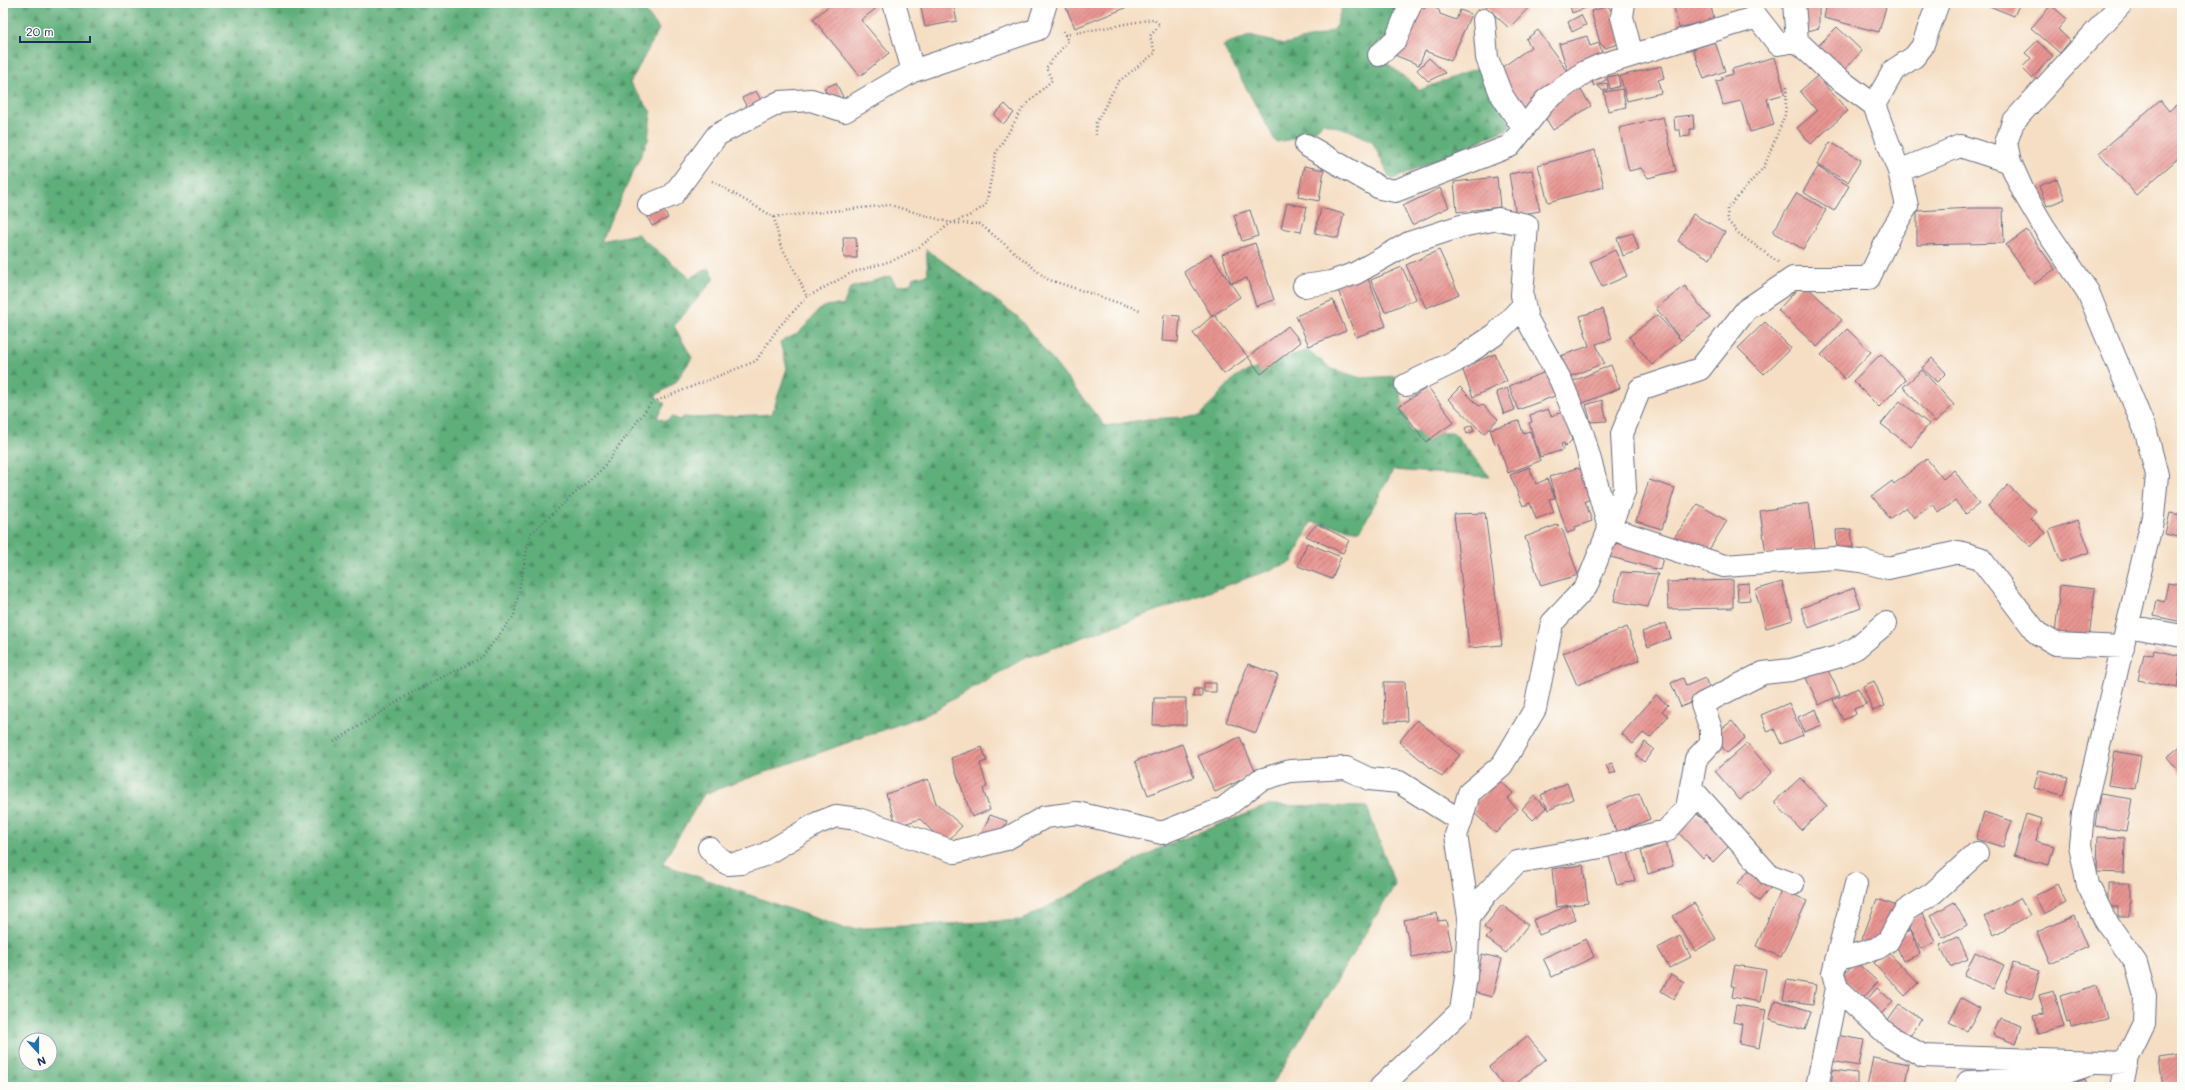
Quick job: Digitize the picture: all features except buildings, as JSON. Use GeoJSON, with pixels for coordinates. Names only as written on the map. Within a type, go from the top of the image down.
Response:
{"type":"FeatureCollection","features":[{"type":"Feature","properties":{"kind":"street"},"geometry":{"type":"LineString","coordinates":[[894,3],[913,71]]}},
{"type":"Feature","properties":{"kind":"street"},"geometry":{"type":"LineString","coordinates":[[649,205],[673,195],[717,136],[780,102],[811,100],[845,111],[913,71],[1038,29],[1046,3]]}},
{"type":"Feature","properties":{"kind":"street"},"geometry":{"type":"LineString","coordinates":[[1379,55],[1396,39],[1412,3]]}},
{"type":"Feature","properties":{"kind":"street"},"geometry":{"type":"LineString","coordinates":[[1624,3],[1622,17],[1632,55]]}},
{"type":"Feature","properties":{"kind":"street"},"geometry":{"type":"LineString","coordinates":[[1381,1087],[1461,1011],[1466,977],[1469,917],[1456,835],[1460,821],[1469,793],[1502,765],[1535,709],[1552,623],[1586,587],[1625,489],[1622,434],[1640,388],[1700,369],[1746,310],[1793,278],[1869,278],[1891,232],[1907,206],[1899,170],[1874,105],[1832,74],[1797,41],[1794,3]]}},
{"type":"Feature","properties":{"kind":"street"},"geometry":{"type":"LineString","coordinates":[[1874,105],[1894,70],[1914,57],[1922,47],[1938,3]]}},
{"type":"Feature","properties":{"kind":"street"},"geometry":{"type":"LineString","coordinates":[[2122,3],[2014,122],[2006,143],[2010,162],[2024,193],[2044,227],[2088,292],[2146,432],[2157,475],[2153,517],[2083,814],[2080,845],[2088,885],[2105,920],[2136,963],[2145,996],[2144,1023],[2126,1063],[2122,1087]]}},
{"type":"Feature","properties":{"kind":"street"},"geometry":{"type":"LineString","coordinates":[[1306,145],[1380,188],[1395,191],[1510,146],[1546,100],[1585,72],[1632,55],[1757,17],[1778,44],[1797,41]]}},
{"type":"Feature","properties":{"kind":"street"},"geometry":{"type":"LineString","coordinates":[[1484,20],[1487,58],[1501,94],[1523,128]]}},
{"type":"Feature","properties":{"kind":"street"},"geometry":{"type":"LineString","coordinates":[[1899,170],[1960,146],[2010,162]]}},
{"type":"Feature","properties":{"kind":"street"},"geometry":{"type":"LineString","coordinates":[[1304,286],[1331,282],[1356,273],[1409,243],[1461,226],[1498,219],[1527,226],[1522,295],[1527,319],[1561,381],[1583,435],[1609,528]]}},
{"type":"Feature","properties":{"kind":"street"},"geometry":{"type":"LineString","coordinates":[[1406,384],[1456,361],[1496,334],[1524,305]]}},
{"type":"Feature","properties":{"kind":"street"},"geometry":{"type":"LineString","coordinates":[[1609,528],[1724,566],[1835,558],[1861,561],[1888,568],[1959,552],[1980,558],[2037,633],[2056,644],[2123,647]]}},
{"type":"Feature","properties":{"kind":"street"},"geometry":{"type":"LineString","coordinates":[[1469,917],[1487,892],[1517,862],[1601,847],[1666,831],[1687,808],[1696,759],[1711,743],[1711,729],[1702,704],[1763,673],[1792,670],[1837,657],[1856,648],[1886,623]]}},
{"type":"Feature","properties":{"kind":"street"},"geometry":{"type":"LineString","coordinates":[[2128,626],[2182,636]]}},
{"type":"Feature","properties":{"kind":"street"},"geometry":{"type":"LineString","coordinates":[[710,848],[715,855],[728,864],[741,863],[764,854],[818,823],[836,816],[858,819],[955,852],[1006,839],[1045,817],[1078,813],[1162,833],[1224,808],[1260,780],[1290,771],[1346,768],[1369,779],[1399,782],[1460,821]]}},
{"type":"Feature","properties":{"kind":"street"},"geometry":{"type":"LineString","coordinates":[[1691,788],[1769,875],[1793,884]]}},
{"type":"Feature","properties":{"kind":"street"},"geometry":{"type":"LineString","coordinates":[[1836,960],[1878,948],[1888,941],[1905,911],[1933,893],[1977,853]]}},
{"type":"Feature","properties":{"kind":"street"},"geometry":{"type":"LineString","coordinates":[[1817,1087],[1837,988],[1833,973],[1856,884]]}},
{"type":"Feature","properties":{"kind":"street"},"geometry":{"type":"LineString","coordinates":[[1837,988],[1890,1037],[1923,1056],[2126,1063]]}},
{"type":"Feature","properties":{"kind":"street"},"geometry":{"type":"LineString","coordinates":[[1965,1087],[1968,1082],[2049,1078],[2100,1062]]}},
{"type":"Feature","properties":{"kind":"path"},"geometry":{"type":"LineString","coordinates":[[1065,35],[1154,19],[1160,25],[1150,36],[1155,53],[1118,82],[1096,123],[1096,135]]}},
{"type":"Feature","properties":{"kind":"path"},"geometry":{"type":"LineString","coordinates":[[334,742],[413,692],[481,658],[514,616],[530,534],[602,469],[651,403],[756,361],[778,328],[807,297],[851,273],[894,260],[918,248],[951,223],[969,216],[986,205],[996,153],[1023,108],[1052,80],[1046,68],[1068,41],[1059,22]]}},
{"type":"Feature","properties":{"kind":"path"},"geometry":{"type":"LineString","coordinates":[[1787,87],[1785,115],[1764,167],[1727,209],[1728,221],[1738,233],[1766,251],[1786,269],[1793,278]]}},
{"type":"Feature","properties":{"kind":"path"},"geometry":{"type":"LineString","coordinates":[[692,169],[774,217],[890,205],[951,223],[980,224],[1047,279],[1140,310]]}},
{"type":"Feature","properties":{"kind":"path"},"geometry":{"type":"LineString","coordinates":[[774,217],[780,244],[807,297]]}},
{"type":"Feature","properties":{"kind":"green space"},"geometry":{"type":"Polygon","coordinates":[[[3,3],[639,3],[659,29],[630,83],[651,112],[648,140],[601,241],[637,234],[690,278],[709,268],[715,278],[674,326],[692,358],[675,383],[655,396],[665,404],[657,417],[665,421],[673,417],[679,420],[684,417],[693,418],[772,414],[787,368],[780,342],[797,334],[821,309],[834,305],[843,306],[850,288],[890,276],[897,286],[910,284],[913,278],[928,274],[926,249],[1017,316],[1105,426],[1148,419],[1200,416],[1236,376],[1307,350],[1332,369],[1361,378],[1396,376],[1410,431],[1454,433],[1490,477],[1393,470],[1360,531],[1311,522],[1292,562],[1023,659],[925,715],[704,794],[662,864],[846,929],[1022,920],[1164,846],[1269,805],[1367,807],[1395,885],[1271,1087],[3,1087],[3,3]]]}},
{"type":"Feature","properties":{"kind":"green space"},"geometry":{"type":"Polygon","coordinates":[[[1343,3],[1400,3],[1391,31],[1372,53],[1420,90],[1480,67],[1511,127],[1391,180],[1372,141],[1349,130],[1323,123],[1309,136],[1276,142],[1223,46],[1249,36],[1284,44],[1318,36],[1335,29],[1343,3]]]}}]}
